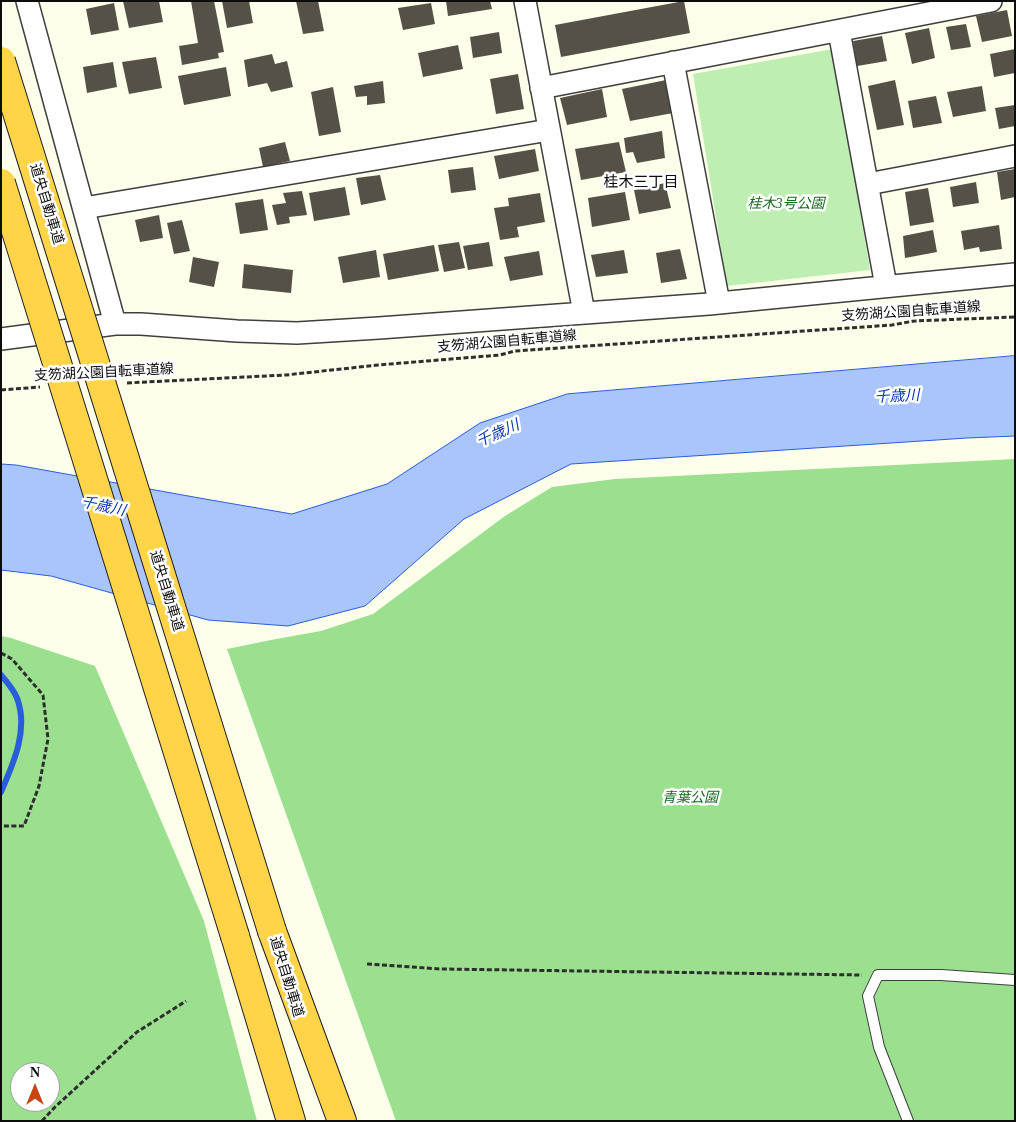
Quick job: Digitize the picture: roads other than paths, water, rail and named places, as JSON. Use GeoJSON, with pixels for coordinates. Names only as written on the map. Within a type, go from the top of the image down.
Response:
{"type":"FeatureCollection","features":[{"type":"Feature","properties":{"kind":"highway","name":"道央自動車道"},"geometry":{"type":"LineString","coordinates":[[1,61],[330,1121]]}},
{"type":"Feature","properties":{"kind":"highway"},"geometry":{"type":"LineString","coordinates":[[1,183],[291,1121]]}},
{"type":"Feature","properties":{"kind":"highway"},"geometry":{"type":"LineString","coordinates":[[272,930],[342,1121]]}},
{"type":"Feature","properties":{"kind":"street"},"geometry":{"type":"LineString","coordinates":[[27,1],[115,324]]}},
{"type":"Feature","properties":{"kind":"street"},"geometry":{"type":"LineString","coordinates":[[525,1],[584,313]]}},
{"type":"Feature","properties":{"kind":"street"},"geometry":{"type":"LineString","coordinates":[[541,88],[991,1]]}},
{"type":"Feature","properties":{"kind":"street"},"geometry":{"type":"LineString","coordinates":[[839,30],[886,286]]}},
{"type":"Feature","properties":{"kind":"street"},"geometry":{"type":"LineString","coordinates":[[673,62],[719,303]]}},
{"type":"Feature","properties":{"kind":"street"},"geometry":{"type":"LineString","coordinates":[[84,208],[549,130]]}},
{"type":"Feature","properties":{"kind":"street"},"geometry":{"type":"LineString","coordinates":[[868,184],[1015,156]]}},
{"type":"Feature","properties":{"kind":"street"},"geometry":{"type":"LineString","coordinates":[[2,337],[115,324],[297,333],[719,303],[1015,274]]}},
{"type":"Feature","properties":{"kind":"lane"},"geometry":{"type":"LineString","coordinates":[[908,1121],[879,1047],[868,996],[878,975],[941,975],[1015,980]]}},
{"type":"Feature","properties":{"kind":"water","name":"千歳川"},"geometry":{"type":"Polygon","coordinates":[[[1015,356],[1015,436],[571,464],[464,519],[365,606],[288,626],[208,620],[51,576],[1,570],[1,464],[16,465],[292,514],[387,484],[480,423],[567,394],[1015,356]]]}},
{"type":"Feature","properties":{"kind":"waterway"},"geometry":{"type":"LineString","coordinates":[[1,675],[17,698],[21,713],[18,748],[1,792]]}},
{"type":"Feature","properties":{"kind":"district","name":"桂木三丁目"},"geometry":{"type":"Point","coordinates":[641,183]}},
{"type":"Feature","properties":{"kind":"park label","name":"桂木3号公園"},"geometry":{"type":"Point","coordinates":[786,204]}},
{"type":"Feature","properties":{"kind":"park label","name":"青葉公園"},"geometry":{"type":"Point","coordinates":[690,798]}}]}
